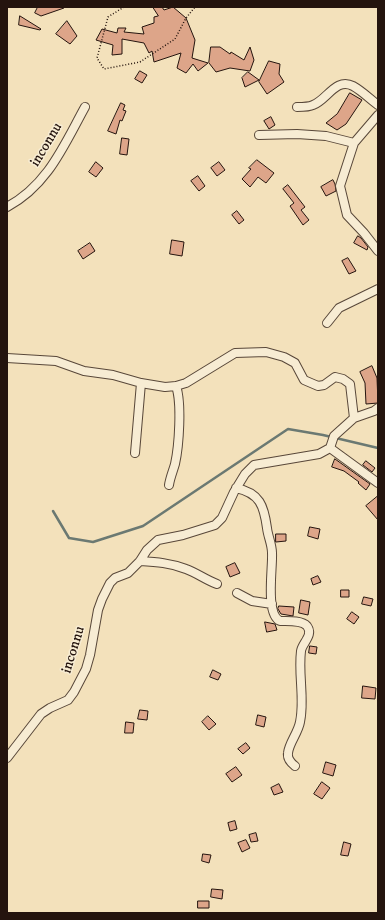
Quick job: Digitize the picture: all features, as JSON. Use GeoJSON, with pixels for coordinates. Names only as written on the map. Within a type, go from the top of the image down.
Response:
{"type":"FeatureCollection","features":[{"type":"Feature","properties":{"kind":"street"},"geometry":{"type":"LineString","coordinates":[[297,107],[312,106],[332,92],[338,85],[343,84],[352,86],[378,105]]}},
{"type":"Feature","properties":{"kind":"street","name":"inconnu"},"geometry":{"type":"LineString","coordinates":[[7,207],[44,178],[55,163],[85,107]]}},
{"type":"Feature","properties":{"kind":"street"},"geometry":{"type":"LineString","coordinates":[[378,115],[354,143],[340,186],[346,215],[364,233],[378,251]]}},
{"type":"Feature","properties":{"kind":"street"},"geometry":{"type":"LineString","coordinates":[[259,135],[297,134],[326,136],[354,143]]}},
{"type":"Feature","properties":{"kind":"street"},"geometry":{"type":"LineString","coordinates":[[328,323],[339,308],[378,289]]}},
{"type":"Feature","properties":{"kind":"street"},"geometry":{"type":"LineString","coordinates":[[7,358],[56,361],[84,371],[113,375],[142,383],[166,387],[186,383],[235,353],[266,352],[284,357],[295,363],[304,380],[318,386],[324,385],[335,377],[343,379],[350,384],[354,418]]}},
{"type":"Feature","properties":{"kind":"street"},"geometry":{"type":"LineString","coordinates":[[135,453],[142,383]]}},
{"type":"Feature","properties":{"kind":"street"},"geometry":{"type":"LineString","coordinates":[[168,485],[175,464],[179,427],[178,392],[176,386]]}},
{"type":"Feature","properties":{"kind":"street"},"geometry":{"type":"LineString","coordinates":[[378,408],[374,411],[354,418],[334,436],[331,447],[378,483]]}},
{"type":"Feature","properties":{"kind":"street","name":"inconnu"},"geometry":{"type":"LineString","coordinates":[[7,758],[41,714],[68,700],[74,692],[86,669],[98,610],[110,583],[115,578],[128,574],[140,562],[147,550],[158,540],[183,535],[215,525],[222,518],[236,488],[245,474],[254,465],[319,454],[331,447]]}},
{"type":"Feature","properties":{"kind":"street"},"geometry":{"type":"LineString","coordinates":[[236,488],[247,490],[254,495],[259,501],[266,517],[272,553],[270,575],[274,616],[278,620],[303,623],[307,626],[309,632],[301,651],[302,695],[300,722],[288,754],[289,761],[295,766]]}},
{"type":"Feature","properties":{"kind":"street"},"geometry":{"type":"LineString","coordinates":[[140,562],[161,562],[187,569],[208,581],[217,584]]}},
{"type":"Feature","properties":{"kind":"street"},"geometry":{"type":"LineString","coordinates":[[237,593],[252,601],[272,604]]}},
{"type":"Feature","properties":{"kind":"path"},"geometry":{"type":"LineString","coordinates":[[124,7],[108,17],[97,58],[104,69],[140,62],[175,39],[186,18],[195,7]]}},
{"type":"Feature","properties":{"kind":"building"},"geometry":{"type":"Polygon","coordinates":[[[38,7],[64,8],[41,16],[35,13],[38,7]]]}},
{"type":"Feature","properties":{"kind":"building"},"geometry":{"type":"Polygon","coordinates":[[[153,7],[162,7],[164,10],[173,7],[186,18],[195,40],[192,58],[208,63],[198,71],[193,64],[186,73],[177,68],[181,53],[154,62],[152,51],[149,53],[144,43],[122,39],[122,54],[112,55],[113,45],[96,40],[102,29],[117,33],[118,28],[126,28],[124,32],[144,34],[142,27],[154,23],[154,17],[158,16],[153,7]]]}},
{"type":"Feature","properties":{"kind":"building"},"geometry":{"type":"Polygon","coordinates":[[[20,16],[41,29],[19,25],[20,16]]]}},
{"type":"Feature","properties":{"kind":"building"},"geometry":{"type":"Polygon","coordinates":[[[67,21],[77,36],[70,44],[56,34],[67,21]]]}},
{"type":"Feature","properties":{"kind":"building"},"geometry":{"type":"Polygon","coordinates":[[[211,47],[220,47],[230,54],[231,52],[244,60],[250,47],[254,60],[250,71],[230,68],[216,72],[209,63],[211,47]]]}},
{"type":"Feature","properties":{"kind":"building"},"geometry":{"type":"Polygon","coordinates":[[[269,61],[280,64],[279,74],[284,82],[267,94],[259,82],[269,61]]]}},
{"type":"Feature","properties":{"kind":"building"},"geometry":{"type":"Polygon","coordinates":[[[140,71],[147,75],[142,83],[135,79],[140,71]]]}},
{"type":"Feature","properties":{"kind":"building"},"geometry":{"type":"Polygon","coordinates":[[[248,72],[259,80],[245,87],[242,78],[248,72]]]}},
{"type":"Feature","properties":{"kind":"building"},"geometry":{"type":"Polygon","coordinates":[[[350,93],[362,100],[346,124],[337,130],[326,123],[337,114],[350,93]]]}},
{"type":"Feature","properties":{"kind":"building"},"geometry":{"type":"Polygon","coordinates":[[[121,103],[125,105],[123,110],[126,111],[122,121],[120,120],[116,134],[108,131],[121,103]]]}},
{"type":"Feature","properties":{"kind":"building"},"geometry":{"type":"Polygon","coordinates":[[[271,117],[275,125],[269,129],[264,121],[271,117]]]}},
{"type":"Feature","properties":{"kind":"building"},"geometry":{"type":"Polygon","coordinates":[[[122,138],[129,139],[127,155],[120,154],[122,138]]]}},
{"type":"Feature","properties":{"kind":"building"},"geometry":{"type":"Polygon","coordinates":[[[257,160],[274,173],[266,183],[258,177],[250,187],[242,179],[251,169],[249,168],[257,160]]]}},
{"type":"Feature","properties":{"kind":"building"},"geometry":{"type":"Polygon","coordinates":[[[96,162],[103,168],[96,177],[89,172],[96,162]]]}},
{"type":"Feature","properties":{"kind":"building"},"geometry":{"type":"Polygon","coordinates":[[[219,162],[225,170],[217,176],[211,168],[219,162]]]}},
{"type":"Feature","properties":{"kind":"building"},"geometry":{"type":"Polygon","coordinates":[[[198,176],[205,186],[199,191],[191,181],[198,176]]]}},
{"type":"Feature","properties":{"kind":"building"},"geometry":{"type":"Polygon","coordinates":[[[333,180],[336,191],[326,196],[321,187],[333,180]]]}},
{"type":"Feature","properties":{"kind":"building"},"geometry":{"type":"Polygon","coordinates":[[[288,185],[305,207],[301,210],[309,220],[303,225],[290,206],[294,203],[283,189],[288,185]]]}},
{"type":"Feature","properties":{"kind":"building"},"geometry":{"type":"Polygon","coordinates":[[[237,211],[244,220],[239,224],[232,215],[237,211]]]}},
{"type":"Feature","properties":{"kind":"building"},"geometry":{"type":"Polygon","coordinates":[[[358,236],[368,247],[367,250],[354,243],[358,236]]]}},
{"type":"Feature","properties":{"kind":"building"},"geometry":{"type":"Polygon","coordinates":[[[172,240],[184,242],[182,256],[170,254],[172,240]]]}},
{"type":"Feature","properties":{"kind":"building"},"geometry":{"type":"Polygon","coordinates":[[[90,243],[95,251],[83,259],[78,251],[90,243]]]}},
{"type":"Feature","properties":{"kind":"building"},"geometry":{"type":"Polygon","coordinates":[[[348,258],[356,271],[349,274],[342,261],[348,258]]]}},
{"type":"Feature","properties":{"kind":"building"},"geometry":{"type":"Polygon","coordinates":[[[372,366],[377,378],[378,403],[366,404],[365,383],[360,372],[372,366]]]}},
{"type":"Feature","properties":{"kind":"building"},"geometry":{"type":"Polygon","coordinates":[[[335,459],[370,484],[366,490],[358,483],[359,482],[344,471],[332,467],[335,459]]]}},
{"type":"Feature","properties":{"kind":"building"},"geometry":{"type":"Polygon","coordinates":[[[366,461],[375,468],[372,472],[363,465],[366,461]]]}},
{"type":"Feature","properties":{"kind":"building"},"geometry":{"type":"Polygon","coordinates":[[[378,496],[378,520],[366,506],[378,496]]]}},
{"type":"Feature","properties":{"kind":"building"},"geometry":{"type":"Polygon","coordinates":[[[310,527],[320,529],[318,539],[308,536],[310,527]]]}},
{"type":"Feature","properties":{"kind":"building"},"geometry":{"type":"Polygon","coordinates":[[[276,534],[286,534],[286,541],[276,542],[276,534]]]}},
{"type":"Feature","properties":{"kind":"building"},"geometry":{"type":"Polygon","coordinates":[[[235,563],[240,573],[230,577],[226,567],[235,563]]]}},
{"type":"Feature","properties":{"kind":"building"},"geometry":{"type":"Polygon","coordinates":[[[318,576],[321,582],[313,585],[311,579],[318,576]]]}},
{"type":"Feature","properties":{"kind":"building"},"geometry":{"type":"Polygon","coordinates":[[[341,590],[349,590],[349,597],[341,597],[341,590]]]}},
{"type":"Feature","properties":{"kind":"building"},"geometry":{"type":"Polygon","coordinates":[[[364,597],[373,599],[371,606],[362,604],[364,597]]]}},
{"type":"Feature","properties":{"kind":"building"},"geometry":{"type":"Polygon","coordinates":[[[301,600],[310,602],[308,615],[299,613],[301,600]]]}},
{"type":"Feature","properties":{"kind":"building"},"geometry":{"type":"Polygon","coordinates":[[[279,606],[294,607],[293,616],[281,614],[278,609],[279,606]]]}},
{"type":"Feature","properties":{"kind":"building"},"geometry":{"type":"Polygon","coordinates":[[[352,612],[359,617],[354,624],[347,619],[352,612]]]}},
{"type":"Feature","properties":{"kind":"building"},"geometry":{"type":"Polygon","coordinates":[[[265,622],[275,624],[277,630],[267,632],[265,622]]]}},
{"type":"Feature","properties":{"kind":"building"},"geometry":{"type":"Polygon","coordinates":[[[310,646],[317,647],[316,654],[309,653],[310,646]]]}},
{"type":"Feature","properties":{"kind":"building"},"geometry":{"type":"Polygon","coordinates":[[[213,670],[221,674],[218,680],[210,677],[213,670]]]}},
{"type":"Feature","properties":{"kind":"building"},"geometry":{"type":"Polygon","coordinates":[[[363,686],[376,688],[375,699],[362,698],[363,686]]]}},
{"type":"Feature","properties":{"kind":"building"},"geometry":{"type":"Polygon","coordinates":[[[140,710],[148,711],[147,720],[138,719],[140,710]]]}},
{"type":"Feature","properties":{"kind":"building"},"geometry":{"type":"Polygon","coordinates":[[[258,715],[266,717],[264,727],[256,725],[258,715]]]}},
{"type":"Feature","properties":{"kind":"building"},"geometry":{"type":"Polygon","coordinates":[[[208,716],[216,724],[209,730],[202,722],[208,716]]]}},
{"type":"Feature","properties":{"kind":"building"},"geometry":{"type":"Polygon","coordinates":[[[126,722],[134,723],[133,733],[125,733],[126,722]]]}},
{"type":"Feature","properties":{"kind":"building"},"geometry":{"type":"Polygon","coordinates":[[[246,743],[250,748],[243,754],[238,749],[246,743]]]}},
{"type":"Feature","properties":{"kind":"building"},"geometry":{"type":"Polygon","coordinates":[[[326,762],[336,765],[333,776],[323,773],[326,762]]]}},
{"type":"Feature","properties":{"kind":"building"},"geometry":{"type":"Polygon","coordinates":[[[236,767],[242,775],[232,782],[226,774],[236,767]]]}},
{"type":"Feature","properties":{"kind":"building"},"geometry":{"type":"Polygon","coordinates":[[[322,782],[330,788],[322,799],[314,794],[322,782]]]}},
{"type":"Feature","properties":{"kind":"building"},"geometry":{"type":"Polygon","coordinates":[[[279,784],[283,792],[274,795],[271,788],[279,784]]]}},
{"type":"Feature","properties":{"kind":"building"},"geometry":{"type":"Polygon","coordinates":[[[235,821],[237,829],[230,831],[228,823],[235,821]]]}},
{"type":"Feature","properties":{"kind":"building"},"geometry":{"type":"Polygon","coordinates":[[[256,833],[258,841],[251,842],[249,835],[256,833]]]}},
{"type":"Feature","properties":{"kind":"building"},"geometry":{"type":"Polygon","coordinates":[[[246,840],[250,848],[242,852],[238,843],[246,840]]]}},
{"type":"Feature","properties":{"kind":"building"},"geometry":{"type":"Polygon","coordinates":[[[344,842],[351,844],[348,856],[341,855],[344,842]]]}},
{"type":"Feature","properties":{"kind":"building"},"geometry":{"type":"Polygon","coordinates":[[[203,854],[211,855],[209,863],[202,861],[203,854]]]}},
{"type":"Feature","properties":{"kind":"building"},"geometry":{"type":"Polygon","coordinates":[[[212,889],[223,890],[222,899],[211,897],[212,889]]]}},
{"type":"Feature","properties":{"kind":"building"},"geometry":{"type":"Polygon","coordinates":[[[198,901],[209,901],[209,908],[198,908],[198,901]]]}},
{"type":"Feature","properties":{"kind":"waterway"},"geometry":{"type":"LineString","coordinates":[[53,511],[69,538],[93,542],[143,526],[288,429],[323,435],[378,448]]}}]}
